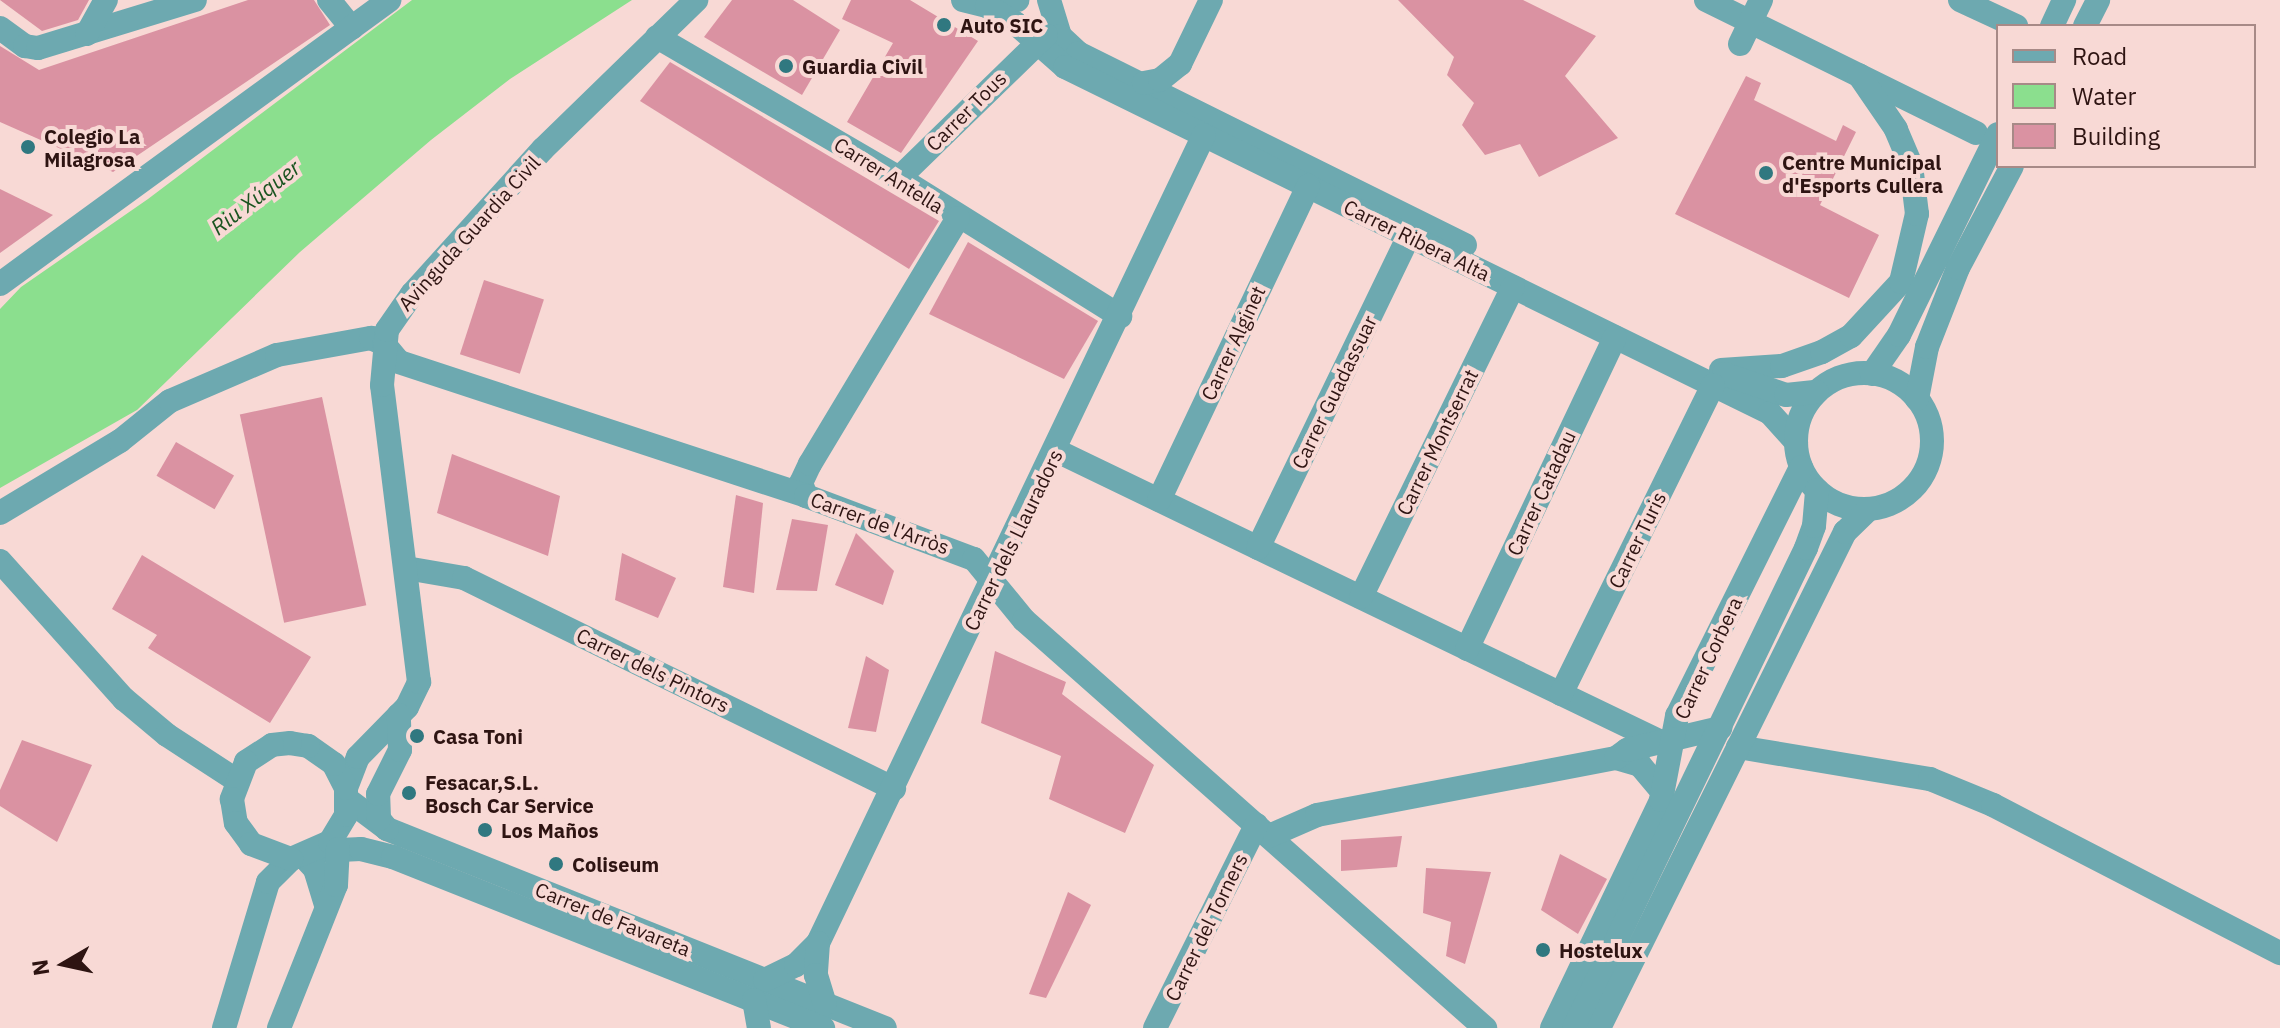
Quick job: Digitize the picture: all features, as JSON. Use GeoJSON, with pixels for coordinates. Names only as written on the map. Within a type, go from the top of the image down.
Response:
{"type":"FeatureCollection","features":[{"type":"Feature","properties":{"kind":"street"},"geometry":{"type":"LineString","coordinates":[[87,34],[106,0]]}},
{"type":"Feature","properties":{"kind":"street"},"geometry":{"type":"LineString","coordinates":[[0,28],[25,46],[38,48],[195,0]]}},
{"type":"Feature","properties":{"kind":"street"},"geometry":{"type":"LineString","coordinates":[[329,0],[352,28]]}},
{"type":"Feature","properties":{"kind":"street"},"geometry":{"type":"LineString","coordinates":[[1,278],[390,0]]}},
{"type":"Feature","properties":{"kind":"street","name":"Avinguda Guardia Civil"},"geometry":{"type":"LineString","coordinates":[[367,745],[399,715],[419,682],[382,385],[392,353],[387,330],[412,294],[543,149],[696,0]]}},
{"type":"Feature","properties":{"kind":"street"},"geometry":{"type":"LineString","coordinates":[[975,3],[1017,0]]}},
{"type":"Feature","properties":{"kind":"street"},"geometry":{"type":"LineString","coordinates":[[1033,43],[1047,34],[1060,36],[1049,0]]}},
{"type":"Feature","properties":{"kind":"street"},"geometry":{"type":"LineString","coordinates":[[1144,83],[1160,80],[1180,64],[1211,0]]}},
{"type":"Feature","properties":{"kind":"street"},"geometry":{"type":"LineString","coordinates":[[1706,0],[1745,33],[1859,75],[1987,134],[1899,335],[1872,374]]}},
{"type":"Feature","properties":{"kind":"street"},"geometry":{"type":"LineString","coordinates":[[1745,33],[1761,0]]}},
{"type":"Feature","properties":{"kind":"street"},"geometry":{"type":"LineString","coordinates":[[1960,0],[2012,24]]}},
{"type":"Feature","properties":{"kind":"street"},"geometry":{"type":"LineString","coordinates":[[2053,24],[2064,0]]}},
{"type":"Feature","properties":{"kind":"street"},"geometry":{"type":"LineString","coordinates":[[2086,24],[2098,0]]}},
{"type":"Feature","properties":{"kind":"street","name":"Carrer Ribera Alta"},"geometry":{"type":"LineString","coordinates":[[975,3],[1015,23],[1033,43],[1065,67],[1615,337],[1714,378],[1786,395],[1817,392]]}},
{"type":"Feature","properties":{"kind":"street","name":"Carrer Ribera Alta"},"geometry":{"type":"LineString","coordinates":[[1060,36],[1078,53],[1144,83],[1714,378],[1770,413],[1796,442]]}},
{"type":"Feature","properties":{"kind":"street","name":"Carrer Antella"},"geometry":{"type":"LineString","coordinates":[[657,37],[899,178],[958,218],[1120,316]]}},
{"type":"Feature","properties":{"kind":"street","name":"Carrer Tous"},"geometry":{"type":"LineString","coordinates":[[899,178],[1033,43]]}},
{"type":"Feature","properties":{"kind":"street","name":"Carrer Ribera Alta"},"geometry":{"type":"LineString","coordinates":[[1714,378],[1782,366],[1822,352],[1851,336],[1901,282],[1917,214],[1911,165],[1896,129],[1859,75]]}},
{"type":"Feature","properties":{"kind":"street","name":"Carrer dels Llauradors"},"geometry":{"type":"LineString","coordinates":[[760,990],[796,965],[818,943],[1057,451],[1204,135]]}},
{"type":"Feature","properties":{"kind":"street"},"geometry":{"type":"LineString","coordinates":[[1917,399],[1927,347],[1958,268],[2011,168]]}},
{"type":"Feature","properties":{"kind":"street","name":"Carrer Alginet"},"geometry":{"type":"LineString","coordinates":[[1159,500],[1308,186]]}},
{"type":"Feature","properties":{"kind":"street"},"geometry":{"type":"LineString","coordinates":[[806,496],[801,483],[810,464],[958,218]]}},
{"type":"Feature","properties":{"kind":"street","name":"Carrer Guadassuar"},"geometry":{"type":"LineString","coordinates":[[1258,548],[1409,236]]}},
{"type":"Feature","properties":{"kind":"street","name":"Carrer Montserrat"},"geometry":{"type":"LineString","coordinates":[[1361,597],[1513,287]]}},
{"type":"Feature","properties":{"kind":"street","name":"Carrer Catadau"},"geometry":{"type":"LineString","coordinates":[[1467,649],[1615,337]]}},
{"type":"Feature","properties":{"kind":"street","name":"Carrer de l'Arròs"},"geometry":{"type":"LineString","coordinates":[[0,513],[120,441],[170,401],[277,355],[357,338],[392,353],[960,551],[993,579],[1024,620],[1485,1028]]}},
{"type":"Feature","properties":{"kind":"street"},"geometry":{"type":"LineString","coordinates":[[1599,1028],[1845,532],[1869,509],[1907,494],[1930,459],[1928,418],[1917,399],[1897,383],[1872,374],[1839,378],[1817,392],[1802,415],[1796,442],[1801,467],[1817,490],[1832,502],[1869,509]]}},
{"type":"Feature","properties":{"kind":"street","name":"Carrer Turis"},"geometry":{"type":"LineString","coordinates":[[1561,694],[1714,378]]}},
{"type":"Feature","properties":{"kind":"street"},"geometry":{"type":"LineString","coordinates":[[1057,451],[1561,694],[1668,740]]}},
{"type":"Feature","properties":{"kind":"street","name":"Carrer Corbera"},"geometry":{"type":"LineString","coordinates":[[1552,1028],[1663,792],[1668,740],[1677,716],[1801,467]]}},
{"type":"Feature","properties":{"kind":"street"},"geometry":{"type":"LineString","coordinates":[[1574,1028],[1806,548],[1814,526],[1817,490]]}},
{"type":"Feature","properties":{"kind":"street"},"geometry":{"type":"LineString","coordinates":[[0,561],[124,699],[167,735],[236,780]]}},
{"type":"Feature","properties":{"kind":"street","name":"Carrer dels Pintors"},"geometry":{"type":"LineString","coordinates":[[406,568],[464,578],[894,789]]}},
{"type":"Feature","properties":{"kind":"street"},"geometry":{"type":"LineString","coordinates":[[387,829],[379,819],[378,794],[400,750],[399,715]]}},
{"type":"Feature","properties":{"kind":"street"},"geometry":{"type":"LineString","coordinates":[[1263,830],[1317,815],[1616,758],[1668,740],[1720,728]]}},
{"type":"Feature","properties":{"kind":"street"},"geometry":{"type":"LineString","coordinates":[[224,1028],[261,895],[251,844],[233,811],[236,780],[246,762],[272,745],[299,744],[324,754],[367,745]]}},
{"type":"Feature","properties":{"kind":"street"},"geometry":{"type":"LineString","coordinates":[[261,895],[340,829],[346,793],[367,745]]}},
{"type":"Feature","properties":{"kind":"street"},"geometry":{"type":"LineString","coordinates":[[1738,747],[1930,779],[2006,811],[2280,953]]}},
{"type":"Feature","properties":{"kind":"street"},"geometry":{"type":"LineString","coordinates":[[324,754],[346,793]]}},
{"type":"Feature","properties":{"kind":"street"},"geometry":{"type":"LineString","coordinates":[[1616,758],[1640,765],[1663,792]]}},
{"type":"Feature","properties":{"kind":"street","name":"Carrer de Favareta"},"geometry":{"type":"LineString","coordinates":[[346,793],[387,829],[760,990],[817,1021],[885,1028]]}},
{"type":"Feature","properties":{"kind":"street","name":"Carrer del Torners"},"geometry":{"type":"LineString","coordinates":[[1155,1028],[1263,830]]}},
{"type":"Feature","properties":{"kind":"street"},"geometry":{"type":"LineString","coordinates":[[251,844],[313,854]]}},
{"type":"Feature","properties":{"kind":"street"},"geometry":{"type":"LineString","coordinates":[[313,854],[315,869],[331,896]]}},
{"type":"Feature","properties":{"kind":"street"},"geometry":{"type":"LineString","coordinates":[[313,854],[331,896]]}},
{"type":"Feature","properties":{"kind":"street","name":"Carrer de Favareta"},"geometry":{"type":"LineString","coordinates":[[313,854],[385,855],[760,990]]}},
{"type":"Feature","properties":{"kind":"street"},"geometry":{"type":"LineString","coordinates":[[279,1028],[331,896],[385,855]]}},
{"type":"Feature","properties":{"kind":"street","name":"Carrer dels Llauradors"},"geometry":{"type":"LineString","coordinates":[[817,1021],[818,943]]}},
{"type":"Feature","properties":{"kind":"street"},"geometry":{"type":"LineString","coordinates":[[759,1028],[760,990]]}},
{"type":"Feature","properties":{"kind":"water","name":"Riu Xúquer"},"geometry":{"type":"Polygon","coordinates":[[[412,0],[632,0],[510,79],[431,140],[300,252],[137,410],[0,488],[0,309],[21,287],[148,199],[412,0]]]}},
{"type":"Feature","properties":{"kind":"building"},"geometry":{"type":"Polygon","coordinates":[[[0,0],[89,0],[78,20],[42,31],[0,0]]]}},
{"type":"Feature","properties":{"kind":"building"},"geometry":{"type":"Polygon","coordinates":[[[248,0],[314,0],[330,25],[113,172],[0,122],[0,46],[39,70],[248,0]]]}},
{"type":"Feature","properties":{"kind":"building","name":"Guardia Civil"},"geometry":{"type":"Polygon","coordinates":[[[732,0],[793,0],[840,30],[802,95],[704,37],[732,0]]]}},
{"type":"Feature","properties":{"kind":"building"},"geometry":{"type":"Polygon","coordinates":[[[851,0],[910,0],[978,41],[901,153],[847,122],[893,43],[842,19],[851,0]]]}},
{"type":"Feature","properties":{"kind":"building"},"geometry":{"type":"Polygon","coordinates":[[[1398,0],[1523,0],[1596,36],[1565,76],[1618,138],[1539,177],[1520,144],[1485,155],[1462,125],[1474,103],[1447,75],[1454,57],[1398,0]]]}},
{"type":"Feature","properties":{"kind":"building"},"geometry":{"type":"Polygon","coordinates":[[[670,62],[939,221],[909,269],[640,101],[670,62]]]}},
{"type":"Feature","properties":{"kind":"building","name":"Centre Municipal d'Esports Cullera"},"geometry":{"type":"Polygon","coordinates":[[[1746,76],[1761,83],[1754,100],[1836,141],[1843,125],[1856,132],[1820,205],[1879,235],[1849,298],[1675,214],[1746,76]]]}},
{"type":"Feature","properties":{"kind":"building"},"geometry":{"type":"Polygon","coordinates":[[[0,189],[53,215],[0,253],[0,189]]]}},
{"type":"Feature","properties":{"kind":"building"},"geometry":{"type":"Polygon","coordinates":[[[968,242],[1098,321],[1064,379],[929,314],[968,242]]]}},
{"type":"Feature","properties":{"kind":"building"},"geometry":{"type":"Polygon","coordinates":[[[484,280],[544,299],[520,374],[460,354],[484,280]]]}},
{"type":"Feature","properties":{"kind":"building"},"geometry":{"type":"Polygon","coordinates":[[[322,397],[366,605],[284,623],[240,414],[322,397]]]}},
{"type":"Feature","properties":{"kind":"building"},"geometry":{"type":"Polygon","coordinates":[[[176,442],[234,476],[215,509],[156,476],[176,442]]]}},
{"type":"Feature","properties":{"kind":"building"},"geometry":{"type":"Polygon","coordinates":[[[452,454],[560,496],[548,556],[437,513],[452,454]]]}},
{"type":"Feature","properties":{"kind":"building"},"geometry":{"type":"Polygon","coordinates":[[[736,495],[763,503],[754,593],[723,587],[736,495]]]}},
{"type":"Feature","properties":{"kind":"building"},"geometry":{"type":"Polygon","coordinates":[[[792,519],[828,525],[817,591],[776,590],[792,519]]]}},
{"type":"Feature","properties":{"kind":"building"},"geometry":{"type":"Polygon","coordinates":[[[856,533],[894,571],[883,605],[835,585],[856,533]]]}},
{"type":"Feature","properties":{"kind":"building"},"geometry":{"type":"Polygon","coordinates":[[[622,553],[676,578],[658,618],[615,600],[622,553]]]}},
{"type":"Feature","properties":{"kind":"building"},"geometry":{"type":"Polygon","coordinates":[[[142,555],[311,657],[270,723],[148,648],[157,635],[112,609],[142,555]]]}},
{"type":"Feature","properties":{"kind":"building"},"geometry":{"type":"Polygon","coordinates":[[[995,651],[1066,682],[1062,694],[1154,765],[1125,833],[1049,799],[1061,756],[981,723],[995,651]]]}},
{"type":"Feature","properties":{"kind":"building"},"geometry":{"type":"Polygon","coordinates":[[[866,656],[889,670],[876,732],[848,728],[866,656]]]}},
{"type":"Feature","properties":{"kind":"building"},"geometry":{"type":"Polygon","coordinates":[[[22,740],[92,765],[57,842],[0,806],[0,790],[22,740]]]}},
{"type":"Feature","properties":{"kind":"building"},"geometry":{"type":"Polygon","coordinates":[[[1402,836],[1397,867],[1341,871],[1341,840],[1402,836]]]}},
{"type":"Feature","properties":{"kind":"building"},"geometry":{"type":"Polygon","coordinates":[[[1560,854],[1607,879],[1578,934],[1541,910],[1560,854]]]}},
{"type":"Feature","properties":{"kind":"building"},"geometry":{"type":"Polygon","coordinates":[[[1426,868],[1491,872],[1465,964],[1446,956],[1451,922],[1423,913],[1426,868]]]}},
{"type":"Feature","properties":{"kind":"building"},"geometry":{"type":"Polygon","coordinates":[[[1068,892],[1091,905],[1046,998],[1029,994],[1068,892]]]}},
{"type":"Feature","properties":{"kind":"place","name":"Auto SIC"},"geometry":{"type":"Point","coordinates":[944,25]}},
{"type":"Feature","properties":{"kind":"place","name":"Guardia Civil"},"geometry":{"type":"Point","coordinates":[786,66]}},
{"type":"Feature","properties":{"kind":"place","name":"Colegio La Milagrosa"},"geometry":{"type":"Point","coordinates":[28,147]}},
{"type":"Feature","properties":{"kind":"place","name":"Centre Municipal d'Esports Cullera"},"geometry":{"type":"Point","coordinates":[1766,173]}},
{"type":"Feature","properties":{"kind":"place","name":"Casa Toni"},"geometry":{"type":"Point","coordinates":[417,736]}},
{"type":"Feature","properties":{"kind":"place","name":"Fesacar,S.L. Bosch Car Service"},"geometry":{"type":"Point","coordinates":[409,793]}},
{"type":"Feature","properties":{"kind":"place","name":"Los Maños"},"geometry":{"type":"Point","coordinates":[485,830]}},
{"type":"Feature","properties":{"kind":"place","name":"Coliseum"},"geometry":{"type":"Point","coordinates":[556,864]}},
{"type":"Feature","properties":{"kind":"place","name":"Hostelux"},"geometry":{"type":"Point","coordinates":[1543,950]}}]}
